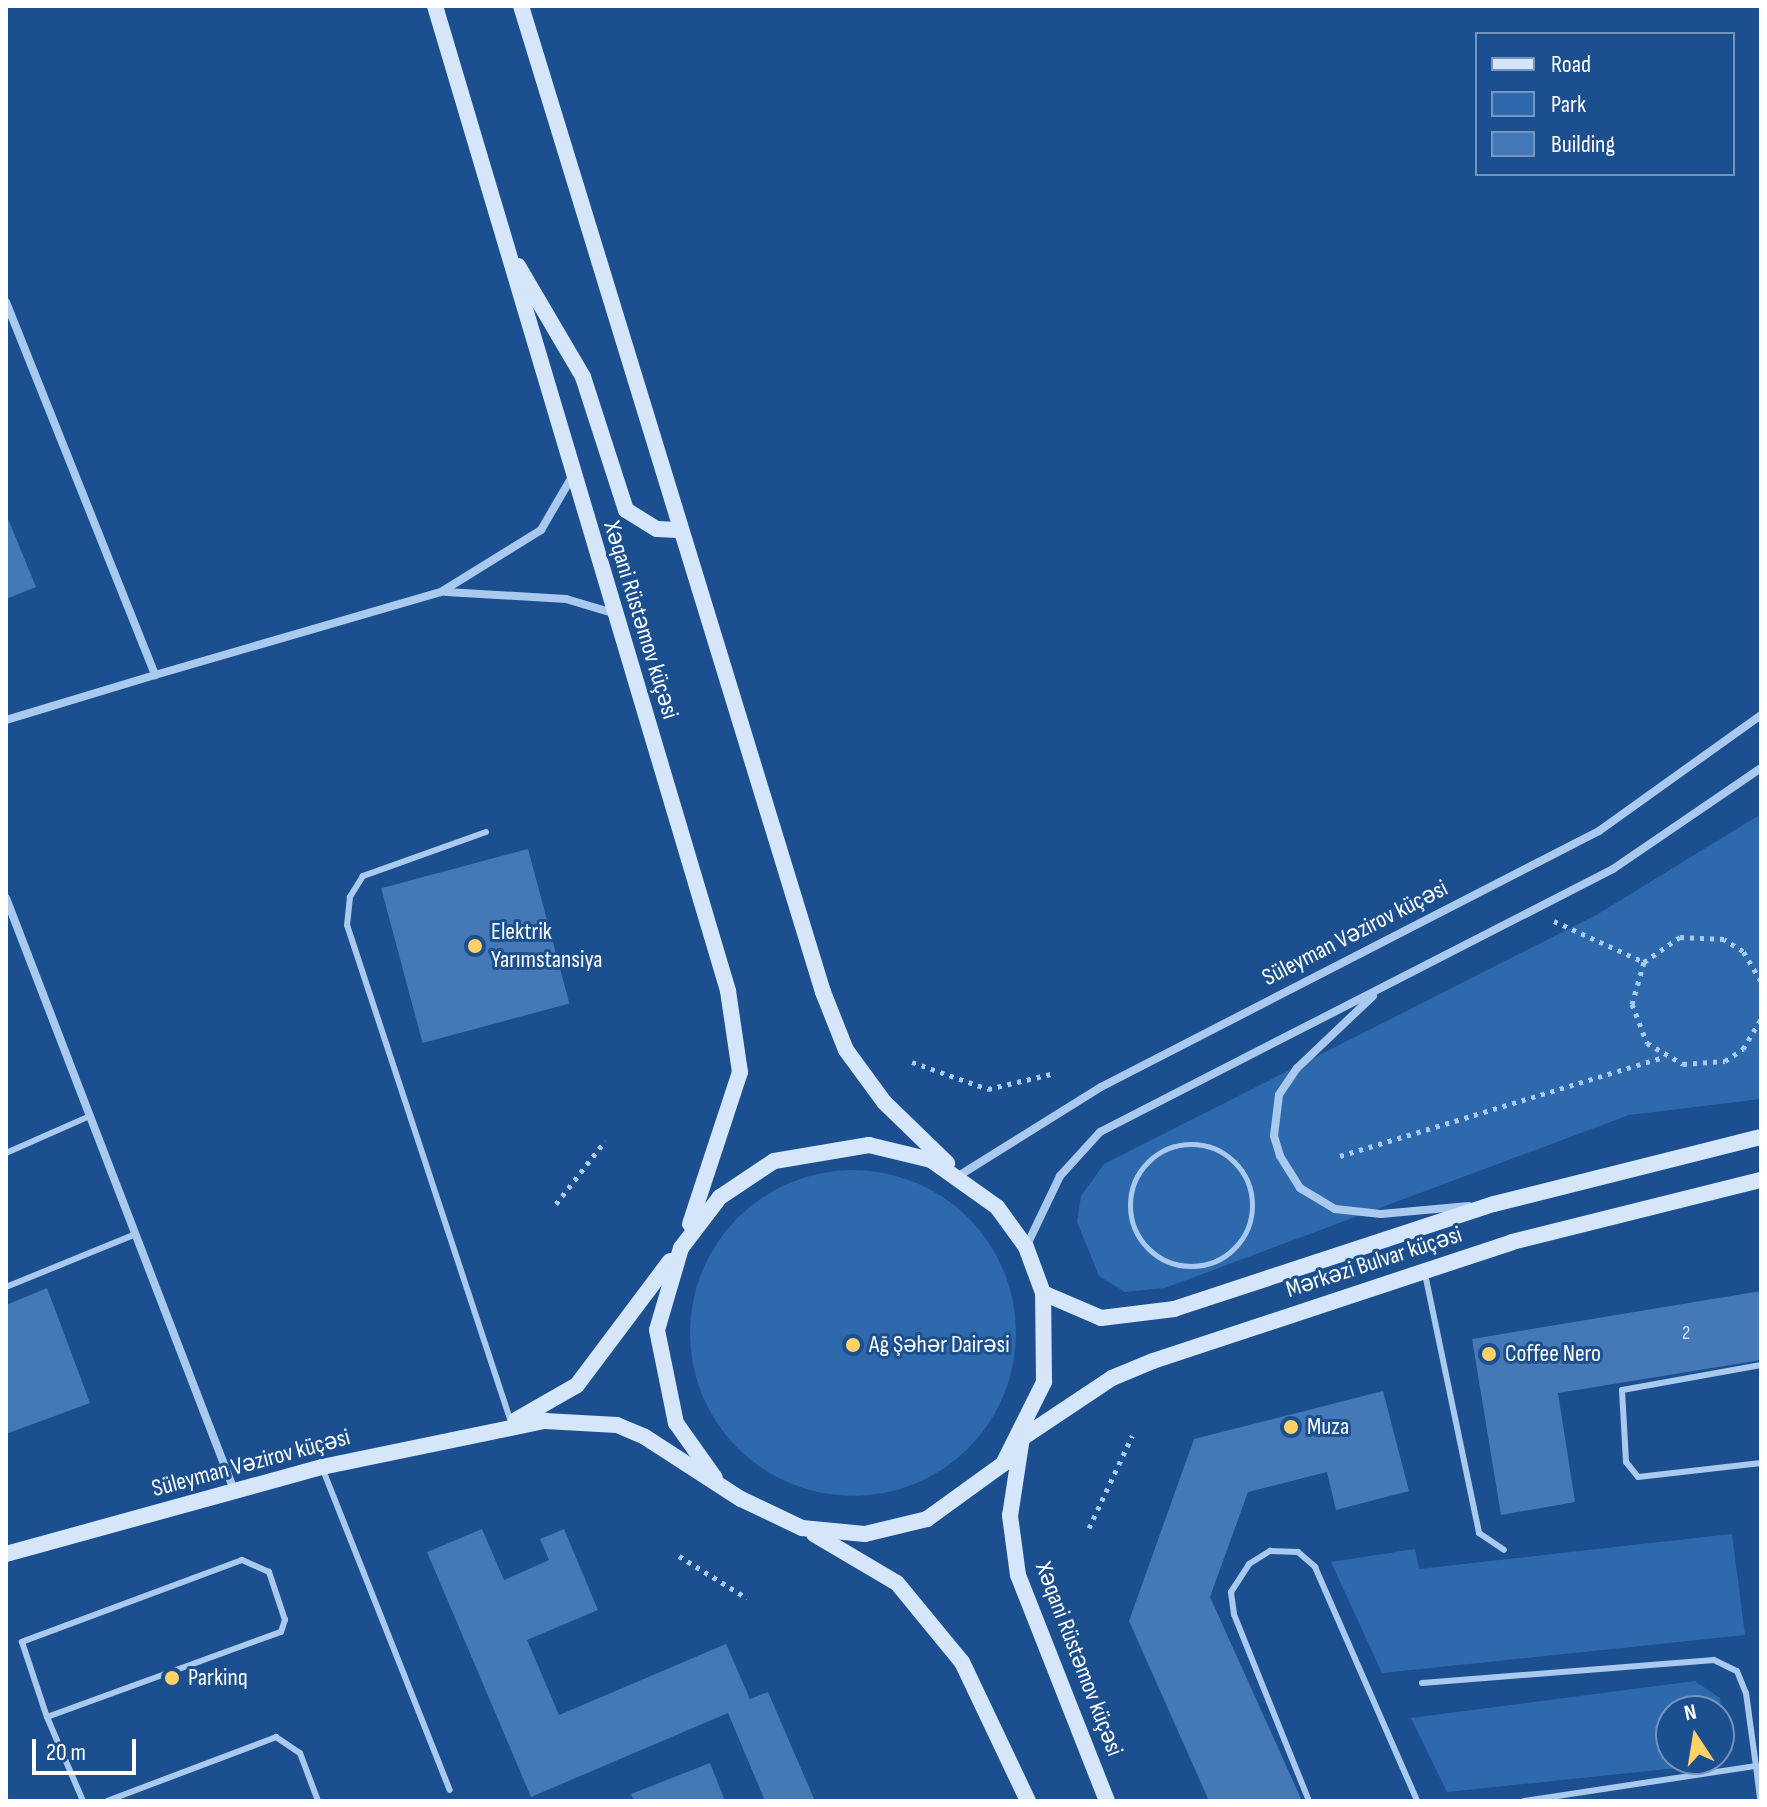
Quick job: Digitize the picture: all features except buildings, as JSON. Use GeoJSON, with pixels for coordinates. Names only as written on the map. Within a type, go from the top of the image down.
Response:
{"type":"FeatureCollection","features":[{"type":"Feature","properties":{"kind":"main road","name":"Xəqani Rüstəmov küçəsi"},"geometry":{"type":"LineString","coordinates":[[435,6],[573,475],[610,612],[736,1031],[740,1072],[733,1111],[661,1301],[658,1358],[676,1423],[715,1478]]}},
{"type":"Feature","properties":{"kind":"main road"},"geometry":{"type":"LineString","coordinates":[[521,6],[678,530],[846,1050],[884,1102],[997,1207],[1026,1247],[1043,1293],[1044,1382],[1022,1438],[981,1487],[927,1519],[865,1534],[802,1528]]}},
{"type":"Feature","properties":{"kind":"main road"},"geometry":{"type":"LineString","coordinates":[[505,244],[583,377],[626,510],[657,529],[678,530]]}},
{"type":"Feature","properties":{"kind":"main road","name":"Mərkəzi Bulvar küçəsi"},"geometry":{"type":"LineString","coordinates":[[1043,1293],[1101,1318],[1174,1309],[1494,1204],[1761,1137]]}},
{"type":"Feature","properties":{"kind":"main road"},"geometry":{"type":"LineString","coordinates":[[511,1422],[577,1385],[681,1248],[745,1177],[805,1151],[901,1150],[960,1175]]}},
{"type":"Feature","properties":{"kind":"main road","name":"Mərkəzi Bulvar küçəsi"},"geometry":{"type":"LineString","coordinates":[[1022,1438],[1112,1378],[1425,1271],[1761,1180]]}},
{"type":"Feature","properties":{"kind":"main road"},"geometry":{"type":"LineString","coordinates":[[511,1422],[617,1425],[715,1478],[741,1499],[802,1528],[897,1583],[962,1662],[1028,1801]]}},
{"type":"Feature","properties":{"kind":"main road","name":"Süleyman Vəzirov küçəsi"},"geometry":{"type":"LineString","coordinates":[[6,1554],[234,1490],[511,1422]]}},
{"type":"Feature","properties":{"kind":"main road","name":"Xəqani Rüstəmov küçəsi"},"geometry":{"type":"LineString","coordinates":[[1022,1438],[1010,1516],[1018,1575],[1107,1801]]}},
{"type":"Feature","properties":{"kind":"street"},"geometry":{"type":"LineString","coordinates":[[6,302],[155,675]]}},
{"type":"Feature","properties":{"kind":"street"},"geometry":{"type":"LineString","coordinates":[[441,592],[541,530],[573,475]]}},
{"type":"Feature","properties":{"kind":"street"},"geometry":{"type":"LineString","coordinates":[[6,720],[441,592],[488,589],[610,612]]}},
{"type":"Feature","properties":{"kind":"street","name":"Süleyman Vəzirov küçəsi"},"geometry":{"type":"LineString","coordinates":[[960,1175],[1101,1087],[1599,831],[1761,715]]}},
{"type":"Feature","properties":{"kind":"street"},"geometry":{"type":"LineString","coordinates":[[1026,1247],[1060,1176],[1100,1132],[1534,912],[1678,830],[1761,768]]}},
{"type":"Feature","properties":{"kind":"street"},"geometry":{"type":"LineString","coordinates":[[6,898],[234,1490]]}},
{"type":"Feature","properties":{"kind":"street"},"geometry":{"type":"LineString","coordinates":[[1382,987],[1330,1032],[1279,1095],[1274,1136],[1280,1156],[1300,1188],[1344,1211],[1494,1204]]}},
{"type":"Feature","properties":{"kind":"lane"},"geometry":{"type":"LineString","coordinates":[[486,832],[363,876],[350,897],[347,925],[511,1422]]}},
{"type":"Feature","properties":{"kind":"lane"},"geometry":{"type":"LineString","coordinates":[[6,1153],[90,1116]]}},
{"type":"Feature","properties":{"kind":"lane"},"geometry":{"type":"LineString","coordinates":[[6,1287],[136,1234]]}},
{"type":"Feature","properties":{"kind":"lane"},"geometry":{"type":"LineString","coordinates":[[1425,1271],[1479,1533],[1504,1550]]}},
{"type":"Feature","properties":{"kind":"lane"},"geometry":{"type":"LineString","coordinates":[[1761,1365],[1622,1390],[1626,1462],[1638,1477],[1761,1463]]}},
{"type":"Feature","properties":{"kind":"lane"},"geometry":{"type":"LineString","coordinates":[[322,1467],[450,1790]]}},
{"type":"Feature","properties":{"kind":"lane"},"geometry":{"type":"LineString","coordinates":[[1309,1801],[1232,1603],[1231,1592],[1249,1564],[1270,1551],[1298,1552],[1315,1567],[1417,1801]]}},
{"type":"Feature","properties":{"kind":"lane"},"geometry":{"type":"LineString","coordinates":[[47,1717],[281,1632],[285,1620],[269,1572],[242,1560],[29,1636],[22,1649],[47,1717],[83,1801]]}},
{"type":"Feature","properties":{"kind":"lane"},"geometry":{"type":"LineString","coordinates":[[1422,1683],[1714,1660],[1737,1671],[1746,1693],[1760,1801]]}},
{"type":"Feature","properties":{"kind":"lane"},"geometry":{"type":"LineString","coordinates":[[107,1801],[276,1737],[300,1753],[318,1801]]}},
{"type":"Feature","properties":{"kind":"lane"},"geometry":{"type":"LineString","coordinates":[[1524,1801],[1756,1766]]}},
{"type":"Feature","properties":{"kind":"path"},"geometry":{"type":"LineString","coordinates":[[1534,912],[1644,962]]}},
{"type":"Feature","properties":{"kind":"path"},"geometry":{"type":"LineString","coordinates":[[1761,981],[1743,951],[1702,934],[1660,947],[1644,962],[1632,1004],[1647,1043],[1664,1057],[1705,1066],[1725,1061],[1761,1019]]}},
{"type":"Feature","properties":{"kind":"path"},"geometry":{"type":"LineString","coordinates":[[1340,1156],[1664,1057]]}},
{"type":"Feature","properties":{"kind":"path"},"geometry":{"type":"LineString","coordinates":[[912,1062],[988,1089],[1055,1073]]}},
{"type":"Feature","properties":{"kind":"path"},"geometry":{"type":"LineString","coordinates":[[556,1204],[605,1141]]}},
{"type":"Feature","properties":{"kind":"path"},"geometry":{"type":"LineString","coordinates":[[1185,1143],[1206,1145],[1240,1167],[1253,1206],[1238,1244],[1202,1265],[1181,1265],[1147,1248],[1130,1214],[1137,1175],[1149,1160],[1185,1143]]}},
{"type":"Feature","properties":{"kind":"path"},"geometry":{"type":"LineString","coordinates":[[1089,1528],[1132,1436]]}},
{"type":"Feature","properties":{"kind":"path"},"geometry":{"type":"LineString","coordinates":[[679,1556],[747,1598]]}},
{"type":"Feature","properties":{"kind":"green space"},"geometry":{"type":"Polygon","coordinates":[[[1761,814],[1761,1099],[1629,1115],[1165,1288],[1125,1292],[1099,1276],[1077,1222],[1081,1196],[1104,1164],[1598,914],[1761,814]]]}},
{"type":"Feature","properties":{"kind":"green space","name":"Ağ Şəhər Dairəsi"},"geometry":{"type":"Polygon","coordinates":[[[837,1170],[869,1170],[916,1182],[944,1197],[969,1217],[989,1242],[1004,1270],[1013,1301],[1016,1333],[1013,1365],[1004,1396],[989,1424],[969,1449],[944,1469],[916,1484],[869,1496],[837,1496],[806,1489],[776,1477],[749,1459],[727,1437],[709,1410],[697,1380],[690,1349],[690,1317],[697,1286],[709,1256],[727,1229],[749,1207],[776,1189],[806,1177],[837,1170]]]}},
{"type":"Feature","properties":{"kind":"green space"},"geometry":{"type":"Polygon","coordinates":[[[1732,1534],[1745,1635],[1382,1673],[1331,1562],[1415,1549],[1419,1569],[1732,1534]]]}},
{"type":"Feature","properties":{"kind":"green space"},"geometry":{"type":"Polygon","coordinates":[[[1695,1681],[1716,1695],[1655,1695],[1655,1770],[1447,1792],[1411,1718],[1695,1681]]]}},
{"type":"Feature","properties":{"kind":"place","name":"Elektrik Yarımstansiya"},"geometry":{"type":"Point","coordinates":[475,946]}},
{"type":"Feature","properties":{"kind":"place","name":"Ağ Şəhər Dairəsi"},"geometry":{"type":"Point","coordinates":[853,1345]}},
{"type":"Feature","properties":{"kind":"place","name":"Coffee Nero"},"geometry":{"type":"Point","coordinates":[1489,1354]}},
{"type":"Feature","properties":{"kind":"place","name":"Muza"},"geometry":{"type":"Point","coordinates":[1291,1427]}},
{"type":"Feature","properties":{"kind":"place","name":"Parkinq"},"geometry":{"type":"Point","coordinates":[172,1678]}}]}
